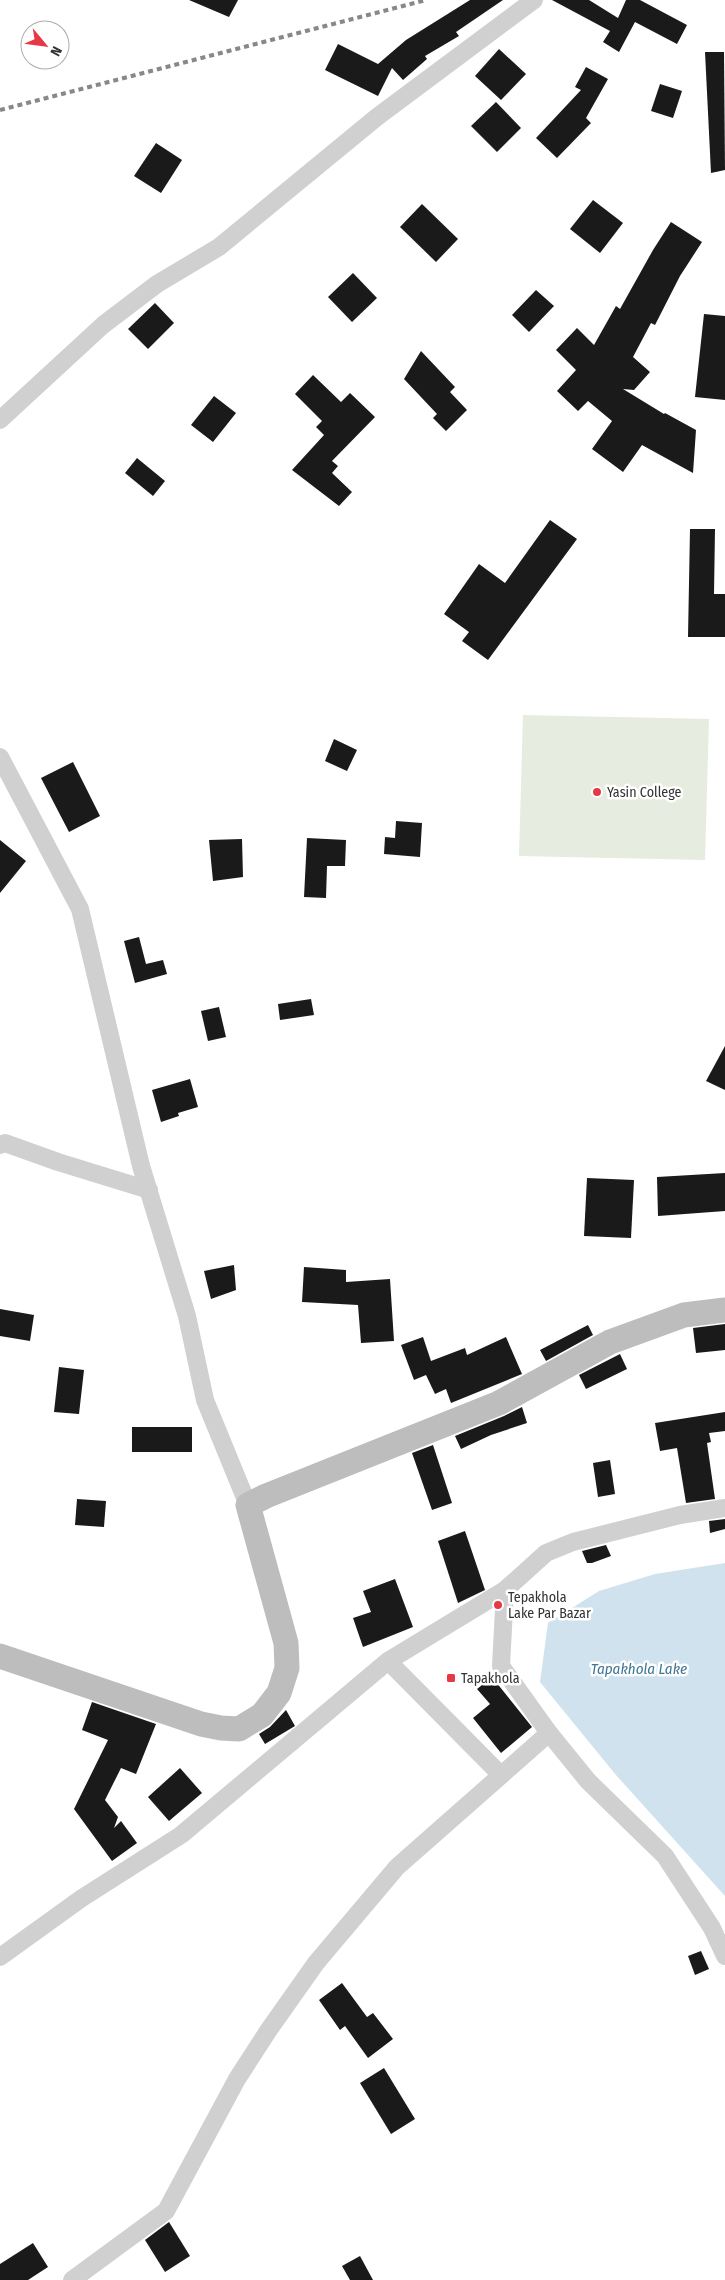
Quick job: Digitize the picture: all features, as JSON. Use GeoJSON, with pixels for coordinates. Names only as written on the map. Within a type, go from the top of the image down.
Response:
{"type":"FeatureCollection","features":[{"type":"Feature","properties":{"kind":"main road"},"geometry":{"type":"LineString","coordinates":[[0,1656],[202,1724],[221,1728],[239,1728],[262,1715],[279,1693],[286,1668],[286,1643],[248,1505],[266,1496],[499,1403],[610,1342],[684,1315],[725,1310]]}},
{"type":"Feature","properties":{"kind":"street"},"geometry":{"type":"LineString","coordinates":[[0,420],[104,324],[157,284],[220,247],[377,117],[534,0]]}},
{"type":"Feature","properties":{"kind":"street"},"geometry":{"type":"LineString","coordinates":[[0,757],[80,909],[148,1190],[187,1316],[205,1400],[248,1505]]}},
{"type":"Feature","properties":{"kind":"street"},"geometry":{"type":"LineString","coordinates":[[0,1145],[5,1143],[58,1162],[148,1190]]}},
{"type":"Feature","properties":{"kind":"street"},"geometry":{"type":"LineString","coordinates":[[0,1957],[82,1898],[182,1835],[388,1661],[505,1590],[546,1553],[573,1542],[680,1515],[725,1508]]}},
{"type":"Feature","properties":{"kind":"street"},"geometry":{"type":"LineString","coordinates":[[505,1590],[501,1666],[549,1733],[588,1781],[664,1856],[712,1928],[725,1956]]}},
{"type":"Feature","properties":{"kind":"street"},"geometry":{"type":"LineString","coordinates":[[388,1661],[501,1775]]}},
{"type":"Feature","properties":{"kind":"street"},"geometry":{"type":"LineString","coordinates":[[72,2280],[166,2211],[237,2079],[316,1963],[397,1867],[549,1733]]}},
{"type":"Feature","properties":{"kind":"shaded area"},"geometry":{"type":"Polygon","coordinates":[[[523,715],[709,719],[705,860],[519,856],[523,715]]]}},
{"type":"Feature","properties":{"kind":"water","name":"Tapakhola Lake"},"geometry":{"type":"Polygon","coordinates":[[[725,1563],[725,1896],[616,1775],[540,1682],[548,1623],[599,1591],[655,1574],[725,1563]]]}},
{"type":"Feature","properties":{"kind":"building"},"geometry":{"type":"Polygon","coordinates":[[[189,0],[238,0],[229,17],[189,0]]]}},
{"type":"Feature","properties":{"kind":"building"},"geometry":{"type":"Polygon","coordinates":[[[470,0],[503,0],[456,32],[459,36],[425,56],[427,59],[403,80],[392,68],[378,96],[325,70],[338,44],[378,64],[406,40],[470,0]]]}},
{"type":"Feature","properties":{"kind":"building"},"geometry":{"type":"Polygon","coordinates":[[[552,0],[589,0],[618,18],[626,0],[640,0],[687,25],[677,44],[635,22],[619,52],[603,42],[610,31],[552,0]]]}},
{"type":"Feature","properties":{"kind":"building"},"geometry":{"type":"Polygon","coordinates":[[[499,49],[526,74],[501,100],[475,76],[499,49]]]}},
{"type":"Feature","properties":{"kind":"building"},"geometry":{"type":"Polygon","coordinates":[[[705,52],[724,52],[725,170],[711,173],[705,52]]]}},
{"type":"Feature","properties":{"kind":"building"},"geometry":{"type":"Polygon","coordinates":[[[586,67],[608,79],[586,118],[591,123],[557,158],[536,138],[581,90],[575,87],[586,67]]]}},
{"type":"Feature","properties":{"kind":"building"},"geometry":{"type":"Polygon","coordinates":[[[660,84],[682,91],[673,118],[651,111],[660,84]]]}},
{"type":"Feature","properties":{"kind":"building"},"geometry":{"type":"Polygon","coordinates":[[[496,102],[521,128],[497,152],[471,126],[496,102]]]}},
{"type":"Feature","properties":{"kind":"building"},"geometry":{"type":"Polygon","coordinates":[[[156,143],[182,160],[161,193],[134,176],[156,143]]]}},
{"type":"Feature","properties":{"kind":"building"},"geometry":{"type":"Polygon","coordinates":[[[593,200],[623,223],[600,253],[570,229],[593,200]]]}},
{"type":"Feature","properties":{"kind":"building"},"geometry":{"type":"Polygon","coordinates":[[[422,204],[458,239],[436,262],[400,227],[422,204]]]}},
{"type":"Feature","properties":{"kind":"building"},"geometry":{"type":"Polygon","coordinates":[[[671,222],[702,242],[680,276],[655,325],[651,323],[633,357],[650,372],[634,390],[623,389],[664,414],[696,430],[693,473],[642,445],[623,472],[592,449],[612,421],[588,401],[578,411],[557,391],[576,370],[556,350],[577,328],[594,345],[616,306],[620,309],[671,222]]]}},
{"type":"Feature","properties":{"kind":"building"},"geometry":{"type":"Polygon","coordinates":[[[353,273],[377,298],[352,322],[328,297],[353,273]]]}},
{"type":"Feature","properties":{"kind":"building"},"geometry":{"type":"Polygon","coordinates":[[[536,290],[554,306],[529,332],[512,315],[536,290]]]}},
{"type":"Feature","properties":{"kind":"building"},"geometry":{"type":"Polygon","coordinates":[[[155,303],[174,323],[148,349],[128,329],[155,303]]]}},
{"type":"Feature","properties":{"kind":"building"},"geometry":{"type":"Polygon","coordinates":[[[704,314],[725,316],[725,400],[695,397],[704,314]]]}},
{"type":"Feature","properties":{"kind":"building"},"geometry":{"type":"Polygon","coordinates":[[[421,351],[455,387],[450,392],[467,410],[446,431],[433,418],[437,414],[404,379],[421,351]]]}},
{"type":"Feature","properties":{"kind":"building"},"geometry":{"type":"Polygon","coordinates":[[[313,375],[341,402],[350,393],[375,417],[332,461],[338,466],[332,473],[352,492],[339,506],[292,470],[324,435],[316,427],[322,421],[295,394],[313,375]]]}},
{"type":"Feature","properties":{"kind":"building"},"geometry":{"type":"Polygon","coordinates":[[[214,396],[236,413],[213,442],[191,425],[214,396]]]}},
{"type":"Feature","properties":{"kind":"building"},"geometry":{"type":"Polygon","coordinates":[[[137,458],[165,481],[153,496],[125,473],[137,458]]]}},
{"type":"Feature","properties":{"kind":"building"},"geometry":{"type":"Polygon","coordinates":[[[550,520],[577,539],[488,660],[462,641],[469,632],[444,614],[479,564],[505,583],[550,520]]]}},
{"type":"Feature","properties":{"kind":"building"},"geometry":{"type":"Polygon","coordinates":[[[690,529],[715,529],[714,594],[725,594],[725,637],[688,637],[690,529]]]}},
{"type":"Feature","properties":{"kind":"building"},"geometry":{"type":"Polygon","coordinates":[[[334,739],[357,750],[347,771],[325,761],[334,739]]]}},
{"type":"Feature","properties":{"kind":"building"},"geometry":{"type":"Polygon","coordinates":[[[73,762],[100,816],[69,832],[41,778],[73,762]]]}},
{"type":"Feature","properties":{"kind":"building"},"geometry":{"type":"Polygon","coordinates":[[[396,821],[422,823],[420,857],[384,854],[385,837],[395,838],[396,821]]]}},
{"type":"Feature","properties":{"kind":"building"},"geometry":{"type":"Polygon","coordinates":[[[307,838],[346,840],[345,866],[327,866],[326,898],[304,897],[307,838]]]}},
{"type":"Feature","properties":{"kind":"building"},"geometry":{"type":"Polygon","coordinates":[[[242,839],[243,877],[213,881],[209,840],[242,839]]]}},
{"type":"Feature","properties":{"kind":"building"},"geometry":{"type":"Polygon","coordinates":[[[0,840],[26,861],[0,893],[0,840]]]}},
{"type":"Feature","properties":{"kind":"building"},"geometry":{"type":"Polygon","coordinates":[[[139,937],[146,964],[163,960],[167,974],[135,983],[124,941],[139,937]]]}},
{"type":"Feature","properties":{"kind":"building"},"geometry":{"type":"Polygon","coordinates":[[[311,999],[314,1015],[280,1020],[278,1004],[311,999]]]}},
{"type":"Feature","properties":{"kind":"building"},"geometry":{"type":"Polygon","coordinates":[[[219,1007],[226,1037],[208,1041],[201,1011],[219,1007]]]}},
{"type":"Feature","properties":{"kind":"building"},"geometry":{"type":"Polygon","coordinates":[[[725,1046],[725,1090],[706,1081],[725,1046]]]}},
{"type":"Feature","properties":{"kind":"building"},"geometry":{"type":"Polygon","coordinates":[[[190,1079],[198,1107],[178,1113],[179,1116],[161,1122],[152,1090],[190,1079]]]}},
{"type":"Feature","properties":{"kind":"building"},"geometry":{"type":"Polygon","coordinates":[[[725,1173],[725,1211],[658,1216],[657,1177],[725,1173]]]}},
{"type":"Feature","properties":{"kind":"building"},"geometry":{"type":"Polygon","coordinates":[[[587,1178],[634,1180],[631,1238],[584,1236],[587,1178]]]}},
{"type":"Feature","properties":{"kind":"building"},"geometry":{"type":"Polygon","coordinates":[[[234,1265],[236,1290],[211,1299],[204,1271],[234,1265]]]}},
{"type":"Feature","properties":{"kind":"building"},"geometry":{"type":"Polygon","coordinates":[[[304,1267],[346,1270],[346,1282],[390,1279],[394,1341],[361,1343],[358,1305],[302,1302],[304,1267]]]}},
{"type":"Feature","properties":{"kind":"building"},"geometry":{"type":"Polygon","coordinates":[[[0,1309],[34,1315],[30,1341],[0,1336],[0,1309]]]}},
{"type":"Feature","properties":{"kind":"building"},"geometry":{"type":"Polygon","coordinates":[[[725,1324],[725,1350],[696,1353],[693,1328],[725,1324]]]}},
{"type":"Feature","properties":{"kind":"building"},"geometry":{"type":"Polygon","coordinates":[[[588,1325],[593,1335],[546,1361],[540,1350],[588,1325]]]}},
{"type":"Feature","properties":{"kind":"building"},"geometry":{"type":"Polygon","coordinates":[[[423,1337],[431,1361],[465,1348],[467,1355],[506,1337],[522,1374],[451,1403],[446,1389],[435,1394],[426,1375],[414,1380],[401,1345],[423,1337]]]}},
{"type":"Feature","properties":{"kind":"building"},"geometry":{"type":"Polygon","coordinates":[[[620,1354],[627,1369],[586,1389],[579,1375],[620,1354]]]}},
{"type":"Feature","properties":{"kind":"building"},"geometry":{"type":"Polygon","coordinates":[[[59,1367],[84,1370],[79,1414],[54,1412],[59,1367]]]}},
{"type":"Feature","properties":{"kind":"building"},"geometry":{"type":"Polygon","coordinates":[[[522,1407],[527,1423],[491,1435],[461,1449],[455,1436],[522,1407]]]}},
{"type":"Feature","properties":{"kind":"building"},"geometry":{"type":"Polygon","coordinates":[[[725,1412],[725,1431],[709,1433],[711,1442],[707,1443],[715,1499],[686,1503],[677,1448],[660,1451],[655,1423],[725,1412]]]}},
{"type":"Feature","properties":{"kind":"building"},"geometry":{"type":"Polygon","coordinates":[[[132,1427],[192,1427],[192,1452],[132,1452],[132,1427]]]}},
{"type":"Feature","properties":{"kind":"building"},"geometry":{"type":"Polygon","coordinates":[[[433,1445],[452,1503],[432,1510],[412,1453],[433,1445]]]}},
{"type":"Feature","properties":{"kind":"building"},"geometry":{"type":"Polygon","coordinates":[[[610,1460],[615,1494],[598,1497],[593,1463],[610,1460]]]}},
{"type":"Feature","properties":{"kind":"building"},"geometry":{"type":"Polygon","coordinates":[[[77,1499],[106,1501],[104,1527],[75,1525],[77,1499]]]}},
{"type":"Feature","properties":{"kind":"building"},"geometry":{"type":"Polygon","coordinates":[[[725,1519],[725,1529],[710,1533],[709,1521],[725,1519]]]}},
{"type":"Feature","properties":{"kind":"building"},"geometry":{"type":"Polygon","coordinates":[[[465,1531],[485,1590],[458,1603],[438,1541],[465,1531]]]}},
{"type":"Feature","properties":{"kind":"building"},"geometry":{"type":"Polygon","coordinates":[[[606,1545],[611,1556],[587,1563],[582,1551],[606,1545]]]}},
{"type":"Feature","properties":{"kind":"building"},"geometry":{"type":"Polygon","coordinates":[[[395,1579],[413,1627],[363,1647],[353,1618],[371,1612],[363,1591],[395,1579]]]}},
{"type":"Feature","properties":{"kind":"building"},"geometry":{"type":"Polygon","coordinates":[[[492,1677],[532,1727],[501,1753],[473,1718],[490,1704],[477,1689],[492,1677]]]}},
{"type":"Feature","properties":{"kind":"building"},"geometry":{"type":"Polygon","coordinates":[[[92,1702],[156,1724],[136,1774],[121,1768],[105,1800],[118,1817],[114,1828],[121,1821],[137,1843],[112,1861],[74,1809],[108,1740],[82,1730],[92,1702]]]}},
{"type":"Feature","properties":{"kind":"building"},"geometry":{"type":"Polygon","coordinates":[[[286,1710],[295,1726],[265,1744],[259,1734],[270,1727],[286,1710]]]}},
{"type":"Feature","properties":{"kind":"building"},"geometry":{"type":"Polygon","coordinates":[[[180,1768],[202,1793],[169,1821],[148,1797],[180,1768]]]}},
{"type":"Feature","properties":{"kind":"building"},"geometry":{"type":"Polygon","coordinates":[[[701,1951],[709,1969],[695,1975],[688,1956],[701,1951]]]}},
{"type":"Feature","properties":{"kind":"building"},"geometry":{"type":"Polygon","coordinates":[[[342,1983],[367,2017],[373,2013],[393,2039],[368,2058],[345,2026],[340,2030],[319,2000],[342,1983]]]}},
{"type":"Feature","properties":{"kind":"building"},"geometry":{"type":"Polygon","coordinates":[[[384,2068],[415,2119],[391,2134],[360,2083],[384,2068]]]}},
{"type":"Feature","properties":{"kind":"building"},"geometry":{"type":"Polygon","coordinates":[[[169,2222],[190,2256],[165,2272],[145,2240],[169,2222]]]}},
{"type":"Feature","properties":{"kind":"building"},"geometry":{"type":"Polygon","coordinates":[[[33,2243],[48,2267],[28,2280],[0,2280],[0,2264],[33,2243]]]}},
{"type":"Feature","properties":{"kind":"building"},"geometry":{"type":"Polygon","coordinates":[[[360,2256],[373,2280],[350,2280],[342,2266],[360,2256]]]}},
{"type":"Feature","properties":{"kind":"railway"},"geometry":{"type":"LineString","coordinates":[[0,110],[426,0]]}},
{"type":"Feature","properties":{"kind":"place","name":"Yasin College"},"geometry":{"type":"Point","coordinates":[597,792]}},
{"type":"Feature","properties":{"kind":"place","name":"Tepakhola Lake Par Bazar"},"geometry":{"type":"Point","coordinates":[498,1605]}},
{"type":"Feature","properties":{"kind":"place","name":"Tapakhola"},"geometry":{"type":"Point","coordinates":[451,1678]}}]}
